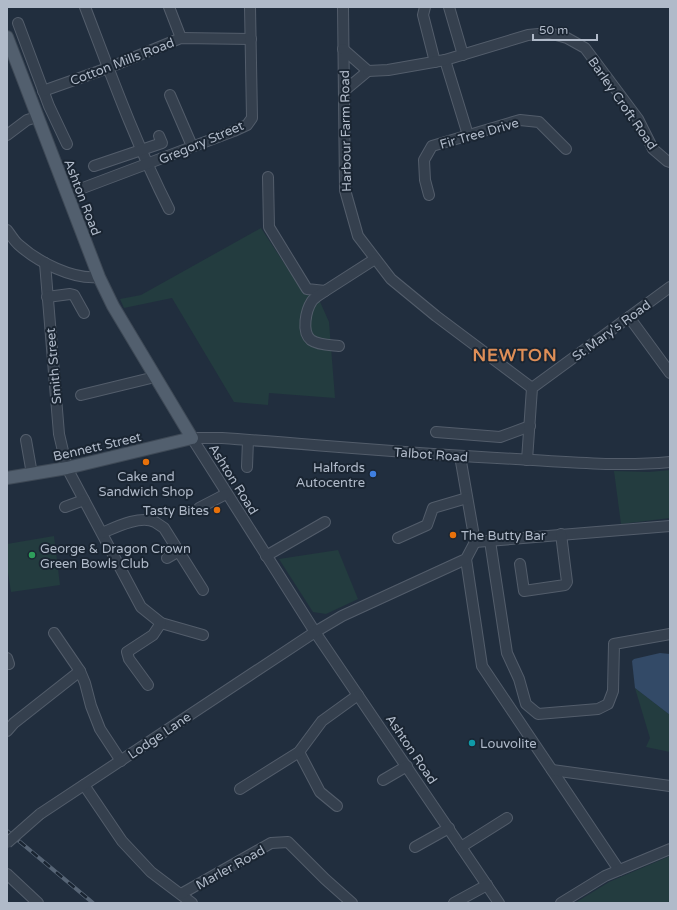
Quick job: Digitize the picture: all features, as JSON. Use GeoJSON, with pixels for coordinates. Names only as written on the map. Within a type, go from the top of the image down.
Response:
{"type":"FeatureCollection","features":[{"type":"Feature","properties":{"kind":"main road","name":"Ashton Road"},"geometry":{"type":"LineString","coordinates":[[7,37],[99,277],[113,306],[192,438]]}},
{"type":"Feature","properties":{"kind":"main road","name":"Bennett Street"},"geometry":{"type":"LineString","coordinates":[[7,478],[67,468],[192,438]]}},
{"type":"Feature","properties":{"kind":"street"},"geometry":{"type":"LineString","coordinates":[[85,7],[147,165],[169,209]]}},
{"type":"Feature","properties":{"kind":"street"},"geometry":{"type":"LineString","coordinates":[[169,7],[181,38]]}},
{"type":"Feature","properties":{"kind":"street","name":"Gregory Street"},"geometry":{"type":"LineString","coordinates":[[67,194],[147,165],[247,125],[252,118],[250,7]]}},
{"type":"Feature","properties":{"kind":"street","name":"Harbour Farm Road"},"geometry":{"type":"LineString","coordinates":[[343,7],[345,190],[358,236],[391,279],[436,316],[532,388]]}},
{"type":"Feature","properties":{"kind":"street"},"geometry":{"type":"LineString","coordinates":[[425,7],[422,15],[468,136]]}},
{"type":"Feature","properties":{"kind":"street"},"geometry":{"type":"LineString","coordinates":[[449,7],[463,55]]}},
{"type":"Feature","properties":{"kind":"street"},"geometry":{"type":"LineString","coordinates":[[18,23],[38,79],[67,144]]}},
{"type":"Feature","properties":{"kind":"street","name":"Barley Croft Road"},"geometry":{"type":"LineString","coordinates":[[368,71],[388,70],[440,61],[528,35],[550,34],[567,38],[585,48],[638,119],[653,149],[670,162]]}},
{"type":"Feature","properties":{"kind":"street","name":"Cotton Mills Road"},"geometry":{"type":"LineString","coordinates":[[43,91],[108,68],[181,38],[251,38]]}},
{"type":"Feature","properties":{"kind":"street"},"geometry":{"type":"LineString","coordinates":[[343,49],[368,71],[344,91]]}},
{"type":"Feature","properties":{"kind":"street"},"geometry":{"type":"LineString","coordinates":[[170,95],[192,146]]}},
{"type":"Feature","properties":{"kind":"street"},"geometry":{"type":"LineString","coordinates":[[7,135],[27,120],[37,117]]}},
{"type":"Feature","properties":{"kind":"street","name":"Fir Tree Drive"},"geometry":{"type":"LineString","coordinates":[[429,195],[425,180],[424,160],[432,146],[520,120],[539,122],[566,149]]}},
{"type":"Feature","properties":{"kind":"street"},"geometry":{"type":"LineString","coordinates":[[94,166],[162,143],[159,136]]}},
{"type":"Feature","properties":{"kind":"street"},"geometry":{"type":"LineString","coordinates":[[268,177],[269,227],[307,289],[324,291]]}},
{"type":"Feature","properties":{"kind":"street"},"geometry":{"type":"LineString","coordinates":[[7,230],[18,244],[44,263],[74,274],[90,278],[99,277]]}},
{"type":"Feature","properties":{"kind":"street"},"geometry":{"type":"LineString","coordinates":[[339,346],[323,344],[311,340],[307,335],[304,326],[312,302],[324,291],[375,259]]}},
{"type":"Feature","properties":{"kind":"street","name":"Smith Street"},"geometry":{"type":"LineString","coordinates":[[44,263],[59,434],[67,468],[142,607],[157,620]]}},
{"type":"Feature","properties":{"kind":"street","name":"St Mary's Road"},"geometry":{"type":"LineString","coordinates":[[532,388],[670,287]]}},
{"type":"Feature","properties":{"kind":"street"},"geometry":{"type":"LineString","coordinates":[[47,297],[68,294],[74,295],[84,313]]}},
{"type":"Feature","properties":{"kind":"street"},"geometry":{"type":"LineString","coordinates":[[629,317],[670,373]]}},
{"type":"Feature","properties":{"kind":"street"},"geometry":{"type":"LineString","coordinates":[[81,395],[155,377]]}},
{"type":"Feature","properties":{"kind":"street"},"geometry":{"type":"LineString","coordinates":[[528,460],[532,388]]}},
{"type":"Feature","properties":{"kind":"street"},"geometry":{"type":"LineString","coordinates":[[436,432],[500,437],[530,426]]}},
{"type":"Feature","properties":{"kind":"street","name":"Talbot Road"},"geometry":{"type":"LineString","coordinates":[[192,438],[222,438],[528,460],[647,464],[670,462]]}},
{"type":"Feature","properties":{"kind":"street","name":"Ashton Road"},"geometry":{"type":"LineString","coordinates":[[192,438],[226,494],[315,632],[499,903]]}},
{"type":"Feature","properties":{"kind":"street"},"geometry":{"type":"LineString","coordinates":[[26,440],[32,474]]}},
{"type":"Feature","properties":{"kind":"street"},"geometry":{"type":"LineString","coordinates":[[247,467],[248,440]]}},
{"type":"Feature","properties":{"kind":"street"},"geometry":{"type":"LineString","coordinates":[[460,456],[475,542],[466,559],[482,666],[619,870]]}},
{"type":"Feature","properties":{"kind":"street"},"geometry":{"type":"LineString","coordinates":[[199,508],[226,494]]}},
{"type":"Feature","properties":{"kind":"street"},"geometry":{"type":"LineString","coordinates":[[398,538],[427,525],[432,508],[467,498]]}},
{"type":"Feature","properties":{"kind":"street"},"geometry":{"type":"LineString","coordinates":[[65,507],[84,500]]}},
{"type":"Feature","properties":{"kind":"street"},"geometry":{"type":"LineString","coordinates":[[102,533],[123,524],[142,521],[154,522],[164,528],[203,590]]}},
{"type":"Feature","properties":{"kind":"street"},"geometry":{"type":"LineString","coordinates":[[266,556],[325,522]]}},
{"type":"Feature","properties":{"kind":"street"},"geometry":{"type":"LineString","coordinates":[[475,542],[670,526]]}},
{"type":"Feature","properties":{"kind":"street"},"geometry":{"type":"LineString","coordinates":[[520,564],[524,591],[565,586],[567,582],[561,534]]}},
{"type":"Feature","properties":{"kind":"street"},"geometry":{"type":"LineString","coordinates":[[490,541],[507,653],[519,679],[526,704],[538,714],[598,709],[608,704],[613,691],[614,644],[670,634]]}},
{"type":"Feature","properties":{"kind":"street"},"geometry":{"type":"LineString","coordinates":[[167,558],[179,551]]}},
{"type":"Feature","properties":{"kind":"street","name":"Lodge Lane"},"geometry":{"type":"LineString","coordinates":[[7,843],[40,814],[315,632],[342,616],[466,559]]}},
{"type":"Feature","properties":{"kind":"street"},"geometry":{"type":"LineString","coordinates":[[148,685],[129,659],[127,652],[153,635],[157,620],[203,635]]}},
{"type":"Feature","properties":{"kind":"street"},"geometry":{"type":"LineString","coordinates":[[54,633],[80,671],[100,729],[121,761]]}},
{"type":"Feature","properties":{"kind":"street"},"geometry":{"type":"LineString","coordinates":[[7,731],[14,723],[80,671]]}},
{"type":"Feature","properties":{"kind":"street"},"geometry":{"type":"LineString","coordinates":[[240,789],[299,752],[322,721],[358,695]]}},
{"type":"Feature","properties":{"kind":"street"},"geometry":{"type":"LineString","coordinates":[[299,752],[320,792],[337,806]]}},
{"type":"Feature","properties":{"kind":"street"},"geometry":{"type":"LineString","coordinates":[[383,780],[406,766]]}},
{"type":"Feature","properties":{"kind":"street"},"geometry":{"type":"LineString","coordinates":[[552,770],[670,786]]}},
{"type":"Feature","properties":{"kind":"street"},"geometry":{"type":"LineString","coordinates":[[84,785],[122,841],[151,872],[192,903]]}},
{"type":"Feature","properties":{"kind":"street"},"geometry":{"type":"LineString","coordinates":[[461,847],[507,818]]}},
{"type":"Feature","properties":{"kind":"street"},"geometry":{"type":"LineString","coordinates":[[415,847],[449,828]]}},
{"type":"Feature","properties":{"kind":"street","name":"Marler Road"},"geometry":{"type":"LineString","coordinates":[[181,894],[271,843],[288,842],[325,879],[352,903]]}},
{"type":"Feature","properties":{"kind":"street"},"geometry":{"type":"LineString","coordinates":[[561,903],[605,876],[670,849]]}},
{"type":"Feature","properties":{"kind":"street"},"geometry":{"type":"LineString","coordinates":[[7,874],[38,903]]}},
{"type":"Feature","properties":{"kind":"street"},"geometry":{"type":"LineString","coordinates":[[454,903],[487,885]]}},
{"type":"Feature","properties":{"kind":"green space"},"geometry":{"type":"Polygon","coordinates":[[[261,228],[303,292],[317,295],[329,322],[335,398],[269,393],[268,405],[234,402],[172,298],[124,308],[120,299],[141,295],[261,228]]]}},
{"type":"Feature","properties":{"kind":"green space"},"geometry":{"type":"Polygon","coordinates":[[[670,470],[670,518],[621,524],[614,471],[649,472],[670,470]]]}},
{"type":"Feature","properties":{"kind":"green space","name":"George & Dragon Crown Green Bowls Club"},"geometry":{"type":"Polygon","coordinates":[[[54,536],[60,585],[11,592],[7,566],[7,544],[54,536]]]}},
{"type":"Feature","properties":{"kind":"green space"},"geometry":{"type":"Polygon","coordinates":[[[338,550],[358,599],[326,614],[313,612],[279,559],[338,550]]]}},
{"type":"Feature","properties":{"kind":"green space"},"geometry":{"type":"Polygon","coordinates":[[[635,688],[670,715],[670,752],[646,747],[650,738],[635,688]]]}},
{"type":"Feature","properties":{"kind":"green space"},"geometry":{"type":"Polygon","coordinates":[[[670,856],[670,903],[575,903],[609,882],[670,856]]]}},
{"type":"Feature","properties":{"kind":"water"},"geometry":{"type":"Polygon","coordinates":[[[660,653],[670,654],[670,715],[635,688],[632,661],[634,659],[660,653]]]}},
{"type":"Feature","properties":{"kind":"railway"},"geometry":{"type":"LineString","coordinates":[[7,831],[93,903]]}},
{"type":"Feature","properties":{"kind":"place","name":"Cake and Sandwich Shop"},"geometry":{"type":"Point","coordinates":[146,462]}},
{"type":"Feature","properties":{"kind":"place","name":"Halfords Autocentre"},"geometry":{"type":"Point","coordinates":[373,474]}},
{"type":"Feature","properties":{"kind":"place","name":"Tasty Bites"},"geometry":{"type":"Point","coordinates":[217,510]}},
{"type":"Feature","properties":{"kind":"place","name":"The Butty Bar"},"geometry":{"type":"Point","coordinates":[453,535]}},
{"type":"Feature","properties":{"kind":"place","name":"George & Dragon Crown Green Bowls Club"},"geometry":{"type":"Point","coordinates":[32,555]}},
{"type":"Feature","properties":{"kind":"place","name":"Louvolite"},"geometry":{"type":"Point","coordinates":[472,743]}},
{"type":"Feature","properties":{"kind":"district","name":"NEWTON"},"geometry":{"type":"Point","coordinates":[515,355]}}]}
